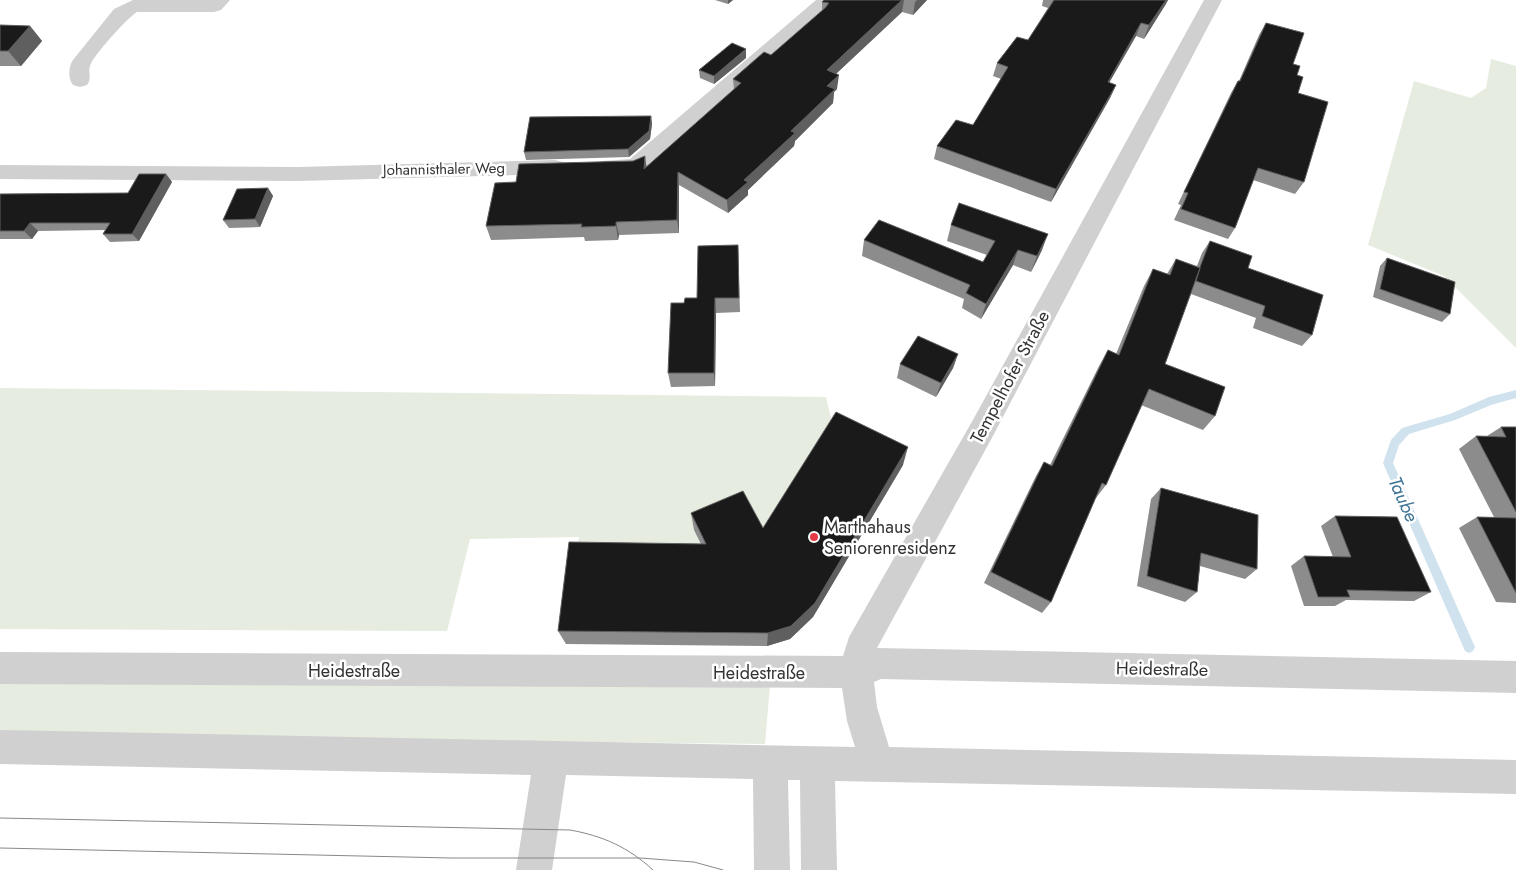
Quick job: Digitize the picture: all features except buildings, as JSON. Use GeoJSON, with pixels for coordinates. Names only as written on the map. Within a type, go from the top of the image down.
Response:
{"type":"FeatureCollection","features":[{"type":"Feature","properties":{"kind":"street"},"geometry":{"type":"LineString","coordinates":[[80,80],[80,64],[121,13],[133,6],[214,6],[221,0]]}},
{"type":"Feature","properties":{"kind":"street","name":"Johannisthaler Weg"},"geometry":{"type":"LineString","coordinates":[[0,172],[298,174],[635,166],[827,0]]}},
{"type":"Feature","properties":{"kind":"street","name":"Tempelhofer Straße"},"geometry":{"type":"LineString","coordinates":[[878,764],[862,719],[856,672],[860,648],[984,426],[1213,0]]}},
{"type":"Feature","properties":{"kind":"street","name":"Heidestraße"},"geometry":{"type":"LineString","coordinates":[[0,668],[856,672],[881,663],[1516,677]]}},
{"type":"Feature","properties":{"kind":"street"},"geometry":{"type":"LineString","coordinates":[[0,747],[1516,777]]}},
{"type":"Feature","properties":{"kind":"street"},"geometry":{"type":"LineString","coordinates":[[534,870],[551,759]]}},
{"type":"Feature","properties":{"kind":"street"},"geometry":{"type":"LineString","coordinates":[[770,762],[772,870]]}},
{"type":"Feature","properties":{"kind":"street"},"geometry":{"type":"LineString","coordinates":[[817,763],[819,870]]}},
{"type":"Feature","properties":{"kind":"shaded area"},"geometry":{"type":"Polygon","coordinates":[[[1491,59],[1516,66],[1516,348],[1444,276],[1368,245],[1414,81],[1471,98],[1486,88],[1491,59]]]}},
{"type":"Feature","properties":{"kind":"shaded area"},"geometry":{"type":"Polygon","coordinates":[[[0,388],[826,397],[834,431],[762,544],[708,560],[576,558],[579,537],[470,539],[447,631],[0,629],[0,388]]]}},
{"type":"Feature","properties":{"kind":"shaded area"},"geometry":{"type":"Polygon","coordinates":[[[0,680],[770,685],[765,744],[0,735],[0,680]]]}},
{"type":"Feature","properties":{"kind":"waterway","name":"Taube"},"geometry":{"type":"LineString","coordinates":[[1469,647],[1388,463],[1395,443],[1406,431],[1452,417],[1489,401],[1516,394]]}},
{"type":"Feature","properties":{"kind":"tram line"},"geometry":{"type":"LineString","coordinates":[[0,818],[570,830],[604,839],[638,858]]}},
{"type":"Feature","properties":{"kind":"tram line"},"geometry":{"type":"LineString","coordinates":[[0,848],[451,858],[638,858]]}},
{"type":"Feature","properties":{"kind":"tram line"},"geometry":{"type":"LineString","coordinates":[[638,858],[694,862],[723,870]]}},
{"type":"Feature","properties":{"kind":"tram line"},"geometry":{"type":"LineString","coordinates":[[638,858],[653,870]]}},
{"type":"Feature","properties":{"kind":"place","name":"Marthahaus Seniorenresidenz"},"geometry":{"type":"Point","coordinates":[814,537]}}]}
